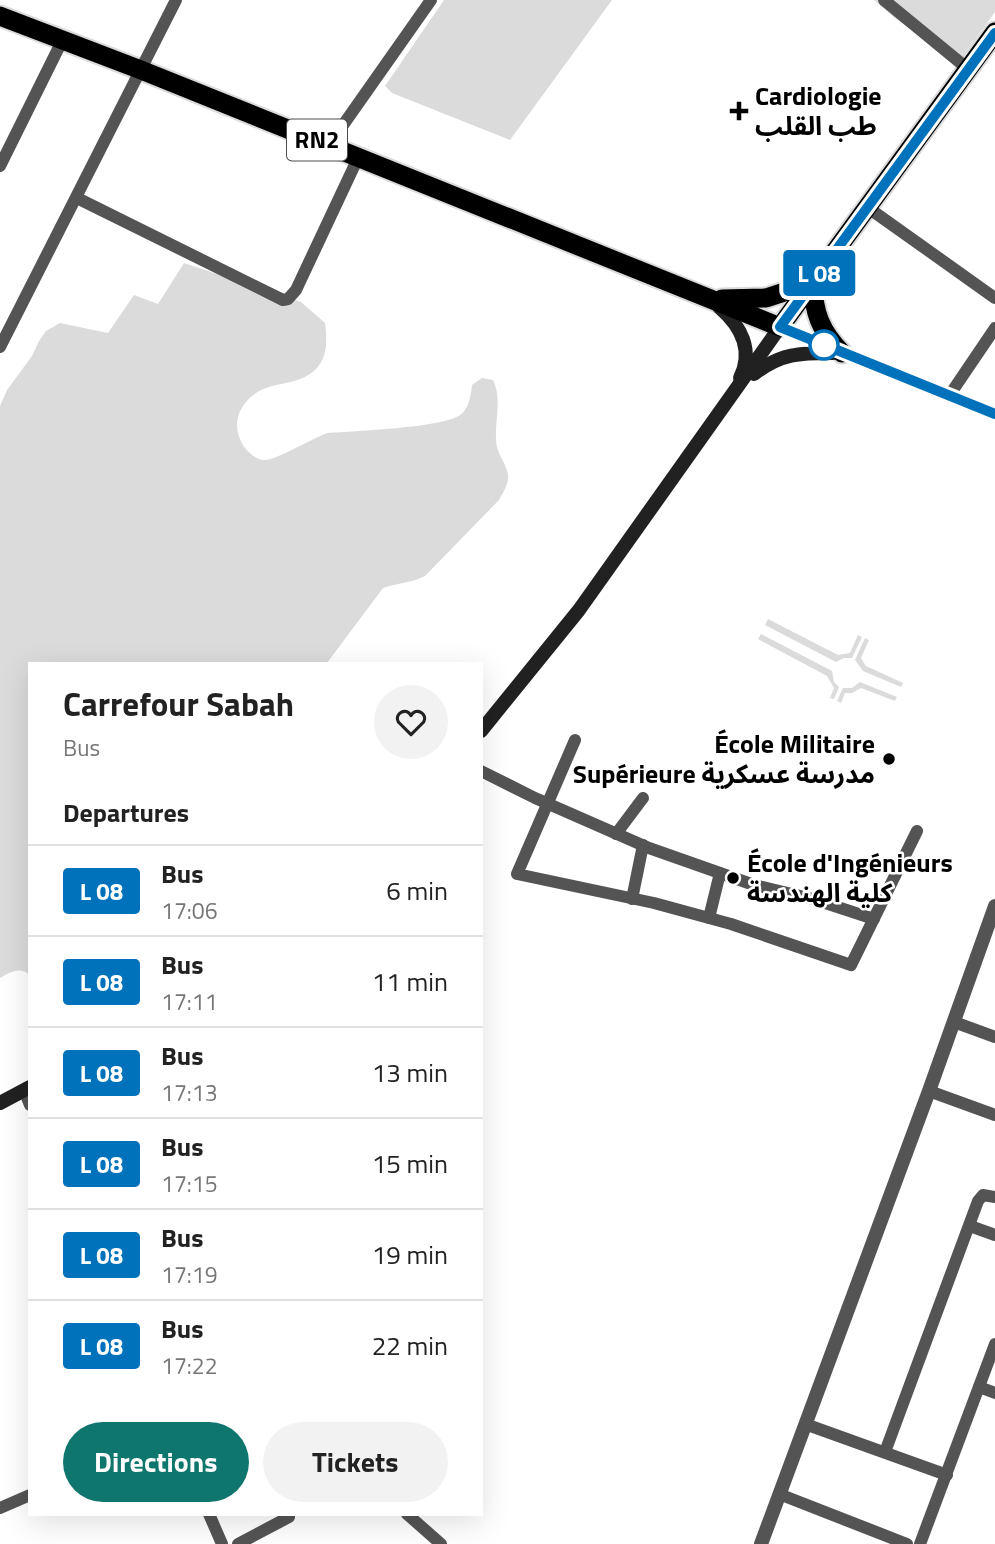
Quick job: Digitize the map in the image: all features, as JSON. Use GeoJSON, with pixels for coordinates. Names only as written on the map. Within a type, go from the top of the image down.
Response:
{"type":"FeatureCollection","features":[{"type":"Feature","properties":{"kind":"highway","name":"RN2"},"geometry":{"type":"LineString","coordinates":[[0,16],[142,70],[780,327]]}},
{"type":"Feature","properties":{"kind":"highway"},"geometry":{"type":"LineString","coordinates":[[780,327],[995,33]]}},
{"type":"Feature","properties":{"kind":"highway"},"geometry":{"type":"LineString","coordinates":[[710,298],[766,298],[813,282]]}},
{"type":"Feature","properties":{"kind":"highway"},"geometry":{"type":"LineString","coordinates":[[813,282],[816,316],[830,341],[842,353]]}},
{"type":"Feature","properties":{"kind":"main road"},"geometry":{"type":"LineString","coordinates":[[710,298],[737,326],[745,346],[746,367],[729,401]]}},
{"type":"Feature","properties":{"kind":"main road"},"geometry":{"type":"LineString","coordinates":[[483,728],[579,610],[780,327],[995,414]]}},
{"type":"Feature","properties":{"kind":"main road"},"geometry":{"type":"LineString","coordinates":[[729,401],[753,376],[774,360],[805,353],[842,353]]}},
{"type":"Feature","properties":{"kind":"main road"},"geometry":{"type":"LineString","coordinates":[[0,1103],[27,1089]]}},
{"type":"Feature","properties":{"kind":"street"},"geometry":{"type":"LineString","coordinates":[[0,347],[176,0]]}},
{"type":"Feature","properties":{"kind":"street"},"geometry":{"type":"LineString","coordinates":[[329,145],[430,0]]}},
{"type":"Feature","properties":{"kind":"street"},"geometry":{"type":"LineString","coordinates":[[884,0],[968,69]]}},
{"type":"Feature","properties":{"kind":"street"},"geometry":{"type":"LineString","coordinates":[[0,166],[62,41]]}},
{"type":"Feature","properties":{"kind":"street"},"geometry":{"type":"LineString","coordinates":[[77,198],[284,300],[289,299],[296,290],[358,158]]}},
{"type":"Feature","properties":{"kind":"street"},"geometry":{"type":"LineString","coordinates":[[867,207],[995,298]]}},
{"type":"Feature","properties":{"kind":"street"},"geometry":{"type":"LineString","coordinates":[[949,396],[995,328]]}},
{"type":"Feature","properties":{"kind":"street"},"geometry":{"type":"LineString","coordinates":[[575,740],[517,874],[709,918],[851,965],[917,831]]}},
{"type":"Feature","properties":{"kind":"street"},"geometry":{"type":"LineString","coordinates":[[483,772],[643,845],[754,886],[813,899],[874,919]]}},
{"type":"Feature","properties":{"kind":"street"},"geometry":{"type":"LineString","coordinates":[[616,834],[643,798]]}},
{"type":"Feature","properties":{"kind":"street"},"geometry":{"type":"LineString","coordinates":[[632,899],[643,845]]}},
{"type":"Feature","properties":{"kind":"street"},"geometry":{"type":"LineString","coordinates":[[709,918],[720,873]]}},
{"type":"Feature","properties":{"kind":"street"},"geometry":{"type":"LineString","coordinates":[[761,1544],[995,906]]}},
{"type":"Feature","properties":{"kind":"street"},"geometry":{"type":"LineString","coordinates":[[954,1022],[995,1037]]}},
{"type":"Feature","properties":{"kind":"street"},"geometry":{"type":"LineString","coordinates":[[929,1091],[995,1115]]}},
{"type":"Feature","properties":{"kind":"street"},"geometry":{"type":"LineString","coordinates":[[885,1452],[978,1201],[983,1195],[995,1197]]}},
{"type":"Feature","properties":{"kind":"street"},"geometry":{"type":"LineString","coordinates":[[970,1226],[995,1235]]}},
{"type":"Feature","properties":{"kind":"street"},"geometry":{"type":"LineString","coordinates":[[920,1544],[994,1351]]}},
{"type":"Feature","properties":{"kind":"street"},"geometry":{"type":"LineString","coordinates":[[979,1387],[995,1393]]}},
{"type":"Feature","properties":{"kind":"street"},"geometry":{"type":"LineString","coordinates":[[805,1424],[947,1475]]}},
{"type":"Feature","properties":{"kind":"street"},"geometry":{"type":"LineString","coordinates":[[779,1494],[907,1544]]}},
{"type":"Feature","properties":{"kind":"street"},"geometry":{"type":"LineString","coordinates":[[0,1508],[28,1496]]}},
{"type":"Feature","properties":{"kind":"street"},"geometry":{"type":"LineString","coordinates":[[210,1516],[222,1544]]}},
{"type":"Feature","properties":{"kind":"street"},"geometry":{"type":"LineString","coordinates":[[409,1516],[441,1544]]}},
{"type":"Feature","properties":{"kind":"street"},"geometry":{"type":"LineString","coordinates":[[238,1544],[289,1517]]}},
{"type":"Feature","properties":{"kind":"shaded area"},"geometry":{"type":"Polygon","coordinates":[[[444,0],[612,0],[510,140],[392,93],[385,86],[444,0]]]}},
{"type":"Feature","properties":{"kind":"shaded area"},"geometry":{"type":"Polygon","coordinates":[[[874,0],[995,0],[995,12],[959,62],[896,19],[874,0]]]}},
{"type":"Feature","properties":{"kind":"shaded area"},"geometry":{"type":"Polygon","coordinates":[[[184,263],[301,302],[325,323],[325,353],[316,369],[302,378],[263,389],[249,399],[240,411],[238,433],[245,448],[253,456],[268,460],[328,433],[417,426],[450,419],[466,409],[472,385],[482,378],[493,380],[496,387],[496,444],[507,470],[508,482],[499,500],[425,576],[383,588],[328,662],[28,662],[28,974],[19,970],[0,978],[0,406],[7,390],[32,356],[46,331],[60,323],[108,333],[134,295],[158,304],[184,263]]]}},
{"type":"Feature","properties":{"kind":"shaded area"},"geometry":{"type":"Polygon","coordinates":[[[768,619],[838,655],[850,653],[858,635],[862,637],[852,658],[836,662],[765,625],[768,619]]]}},
{"type":"Feature","properties":{"kind":"shaded area"},"geometry":{"type":"Polygon","coordinates":[[[761,634],[832,671],[834,682],[839,687],[834,699],[830,698],[834,688],[827,676],[758,639],[761,634]]]}},
{"type":"Feature","properties":{"kind":"shaded area"},"geometry":{"type":"Polygon","coordinates":[[[865,638],[869,640],[861,658],[866,666],[903,683],[901,687],[863,671],[855,660],[865,638]]]}},
{"type":"Feature","properties":{"kind":"shaded area"},"geometry":{"type":"Polygon","coordinates":[[[860,682],[897,697],[895,701],[861,688],[845,693],[841,703],[837,701],[843,688],[852,688],[860,682]]]}},
{"type":"Feature","properties":{"kind":"bus line"},"geometry":{"type":"LineString","coordinates":[[995,33],[780,327],[995,414]]}},
{"type":"Feature","properties":{"kind":"place","name":"Cardiologie طب القلب"},"geometry":{"type":"Point","coordinates":[739,111]}},
{"type":"Feature","properties":{"kind":"place","name":"École Militaire Supérieure مدرسة عسكرية"},"geometry":{"type":"Point","coordinates":[889,759]}},
{"type":"Feature","properties":{"kind":"place","name":"École d'Ingénieurs كلية الهندسة"},"geometry":{"type":"Point","coordinates":[733,878]}}]}
